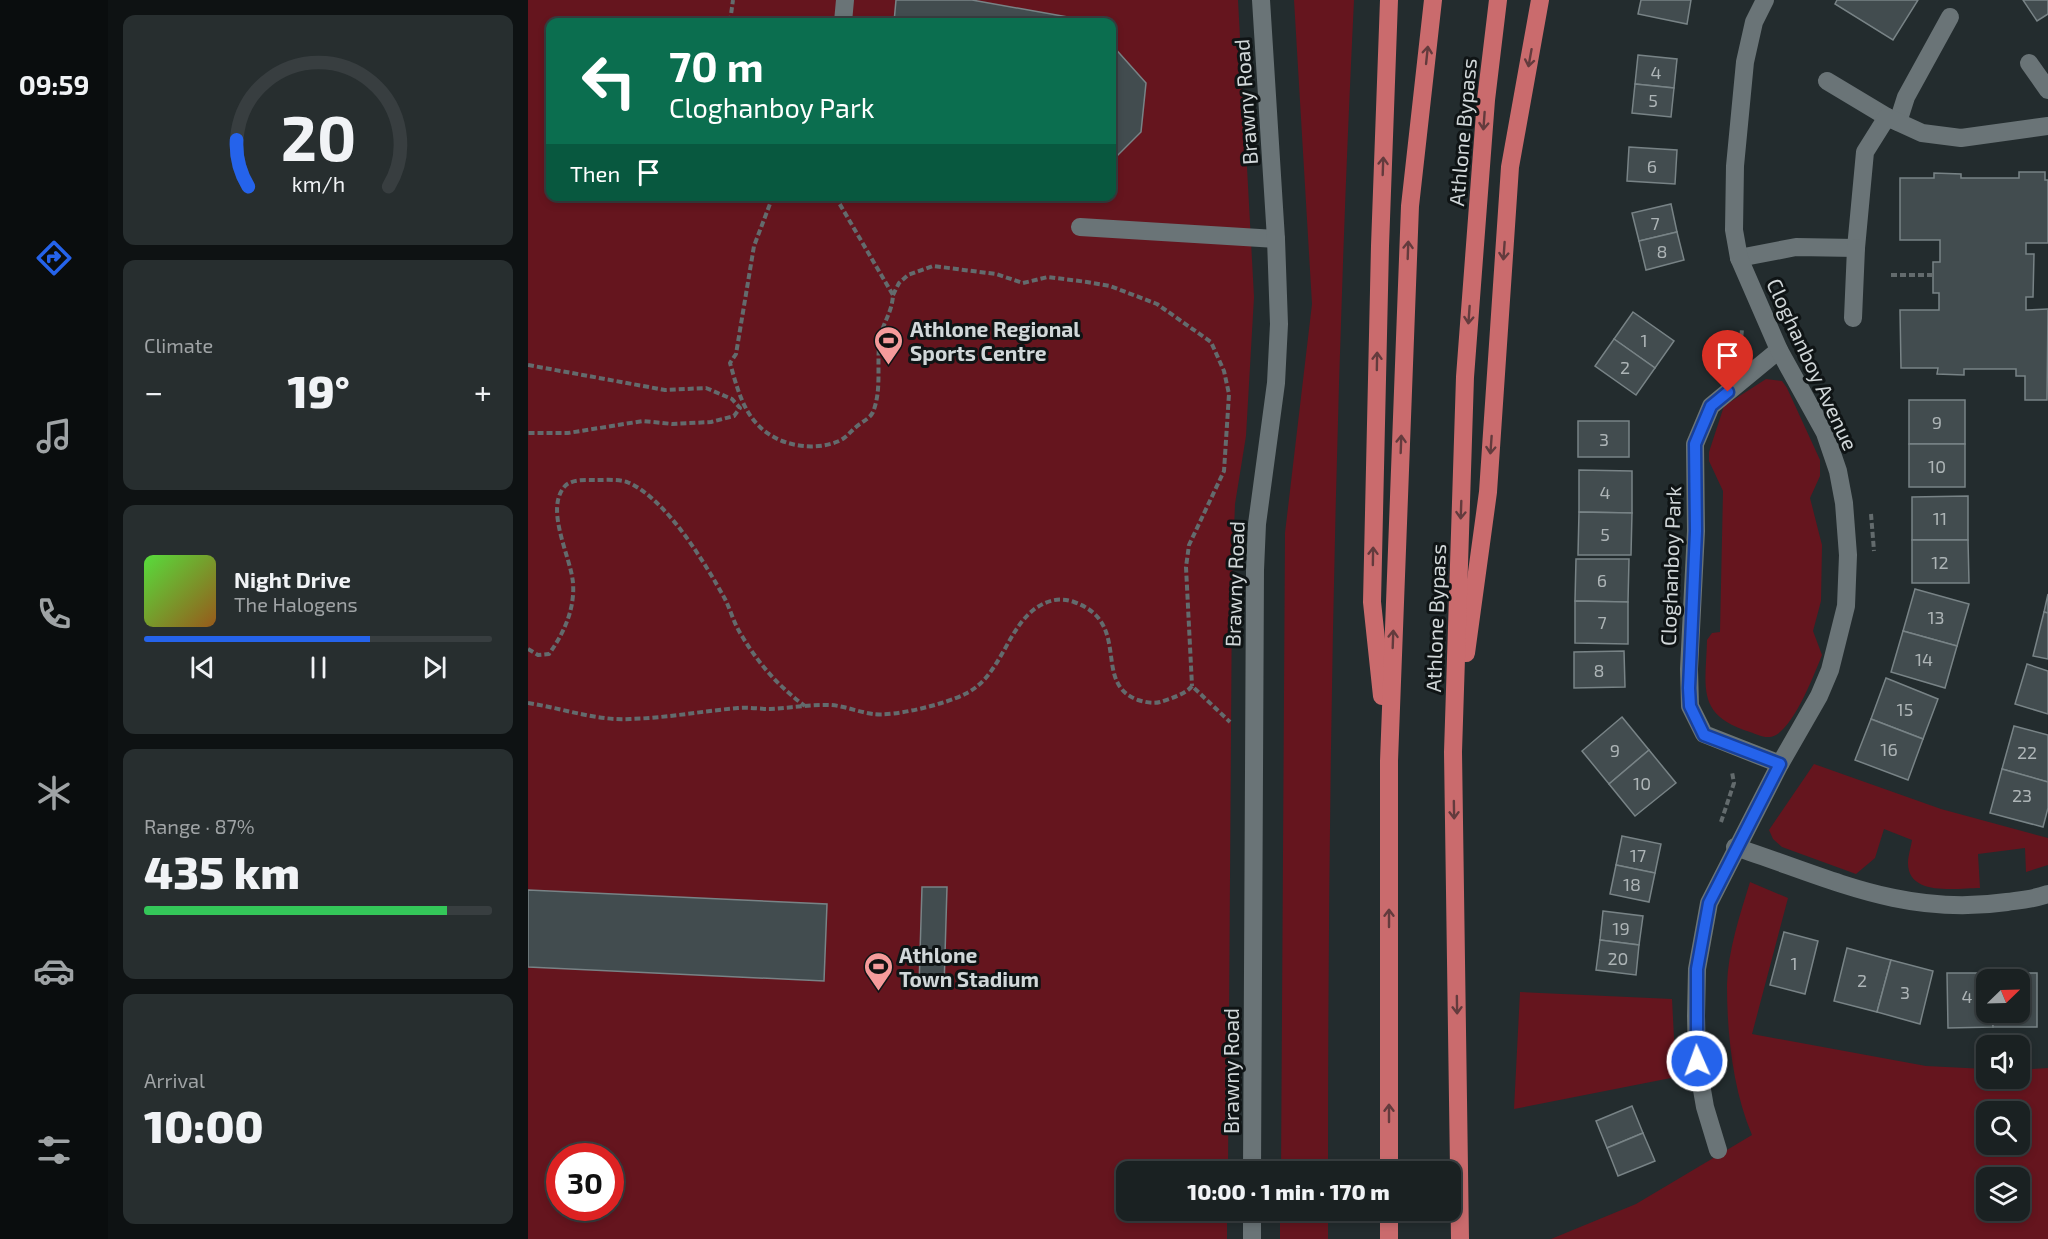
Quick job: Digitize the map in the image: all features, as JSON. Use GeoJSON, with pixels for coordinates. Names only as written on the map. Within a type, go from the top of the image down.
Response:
{"type":"FeatureCollection","features":[{"type":"Feature","properties":{"kind":"highway"},"geometry":{"type":"LineString","coordinates":[[1389,0],[1380,246],[1372,602],[1389,761]]}},
{"type":"Feature","properties":{"kind":"highway","name":"Athlone Bypass"},"geometry":{"type":"LineString","coordinates":[[1389,1161],[1389,761],[1410,206],[1433,0]]}},
{"type":"Feature","properties":{"kind":"highway","name":"Athlone Bypass"},"geometry":{"type":"LineString","coordinates":[[1460,1239],[1453,752],[1465,377],[1486,100],[1498,0]]}},
{"type":"Feature","properties":{"kind":"highway"},"geometry":{"type":"LineString","coordinates":[[1453,752],[1488,492],[1510,167],[1540,0]]}},
{"type":"Feature","properties":{"kind":"highway"},"geometry":{"type":"LineString","coordinates":[[1389,1221],[1389,1239]]}},
{"type":"Feature","properties":{"kind":"street"},"geometry":{"type":"LineString","coordinates":[[843,18],[845,0]]}},
{"type":"Feature","properties":{"kind":"street","name":"Brawny Road"},"geometry":{"type":"LineString","coordinates":[[1252,1161],[1257,524],[1277,372],[1279,324],[1261,0]]}},
{"type":"Feature","properties":{"kind":"street","name":"Cloghanboy Avenue"},"geometry":{"type":"LineString","coordinates":[[1718,1150],[1705,1107],[1697,1061],[1697,969],[1709,903],[1735,847],[1802,728],[1830,670],[1846,606],[1848,555],[1844,503],[1838,471],[1829,442],[1779,350],[1739,258],[1733,200],[1745,62],[1754,22],[1765,0]]}},
{"type":"Feature","properties":{"kind":"street"},"geometry":{"type":"LineString","coordinates":[[1853,318],[1865,152],[1893,120],[1950,17]]}},
{"type":"Feature","properties":{"kind":"street"},"geometry":{"type":"LineString","coordinates":[[2029,63],[2048,90]]}},
{"type":"Feature","properties":{"kind":"street"},"geometry":{"type":"LineString","coordinates":[[1827,81],[1893,120],[1922,133],[1962,138],[2048,126]]}},
{"type":"Feature","properties":{"kind":"street"},"geometry":{"type":"LineString","coordinates":[[1080,227],[1276,239]]}},
{"type":"Feature","properties":{"kind":"street"},"geometry":{"type":"LineString","coordinates":[[1739,258],[1796,247],[1857,248]]}},
{"type":"Feature","properties":{"kind":"street","name":"Cloghanboy Park"},"geometry":{"type":"LineString","coordinates":[[1779,350],[1711,406],[1695,444],[1696,531],[1689,669],[1690,706],[1704,735],[1780,764]]}},
{"type":"Feature","properties":{"kind":"street"},"geometry":{"type":"LineString","coordinates":[[1735,847],[1847,888],[1914,902],[1983,905],[2048,894]]}},
{"type":"Feature","properties":{"kind":"street"},"geometry":{"type":"LineString","coordinates":[[1252,1221],[1252,1239]]}},
{"type":"Feature","properties":{"kind":"path"},"geometry":{"type":"LineString","coordinates":[[731,18],[733,0]]}},
{"type":"Feature","properties":{"kind":"path"},"geometry":{"type":"LineString","coordinates":[[771,201],[754,246],[736,354],[730,363],[746,406],[763,430],[785,442],[812,447],[839,441],[867,420],[873,412],[879,382],[880,336],[892,309],[893,295],[899,283],[908,275],[933,266],[996,274],[1023,283],[1048,277],[1110,286],[1157,304],[1211,342],[1224,371],[1228,394],[1224,471],[1189,545],[1186,567],[1192,687],[1244,735],[1255,740]]}},
{"type":"Feature","properties":{"kind":"path"},"geometry":{"type":"LineString","coordinates":[[839,201],[893,295]]}},
{"type":"Feature","properties":{"kind":"path"},"geometry":{"type":"LineString","coordinates":[[1891,275],[1933,275]]}},
{"type":"Feature","properties":{"kind":"path"},"geometry":{"type":"LineString","coordinates":[[528,365],[665,390],[706,388],[732,399],[740,408],[734,416],[711,422],[672,424],[643,422],[568,433],[528,433]]}},
{"type":"Feature","properties":{"kind":"path"},"geometry":{"type":"LineString","coordinates":[[528,649],[538,655],[549,654],[562,636],[573,598],[573,583],[557,511],[565,486],[574,481],[625,481],[659,504],[689,541],[723,596],[738,629],[755,657],[780,686],[806,706]]}},
{"type":"Feature","properties":{"kind":"path"},"geometry":{"type":"LineString","coordinates":[[528,703],[566,709],[581,714],[630,719],[741,708],[827,704],[871,714],[893,715],[967,694],[985,677],[999,658],[1022,618],[1040,606],[1057,599],[1083,606],[1100,619],[1112,649],[1115,682],[1122,692],[1140,700],[1158,703],[1189,691],[1192,687]]}},
{"type":"Feature","properties":{"kind":"shaded area","name":"Athlone Regional Sports Centre"},"geometry":{"type":"Polygon","coordinates":[[[528,0],[1238,0],[1254,297],[1246,436],[1235,504],[1232,587],[1228,1161],[1116,1161],[1116,1221],[1227,1221],[1227,1239],[528,1239],[528,0]]]}},
{"type":"Feature","properties":{"kind":"shaded area"},"geometry":{"type":"Polygon","coordinates":[[[1294,0],[1354,0],[1337,439],[1329,879],[1328,1161],[1281,1161],[1285,533],[1312,304],[1294,0]]]}},
{"type":"Feature","properties":{"kind":"shaded area"},"geometry":{"type":"Polygon","coordinates":[[[1766,379],[1782,381],[1787,388],[1820,460],[1820,476],[1810,498],[1822,545],[1821,601],[1813,631],[1822,655],[1790,721],[1776,735],[1769,737],[1760,736],[1732,725],[1720,717],[1712,708],[1706,685],[1707,640],[1712,633],[1720,632],[1723,491],[1709,461],[1709,452],[1724,406],[1766,379]]]}},
{"type":"Feature","properties":{"kind":"shaded area"},"geometry":{"type":"Polygon","coordinates":[[[1814,764],[1941,809],[2048,838],[2048,865],[2026,872],[2025,848],[1978,854],[1980,888],[1948,889],[1925,886],[1916,881],[1910,874],[1908,863],[1912,840],[1884,829],[1875,858],[1856,874],[1782,847],[1773,839],[1769,830],[1814,764]]]}},
{"type":"Feature","properties":{"kind":"shaded area"},"geometry":{"type":"Polygon","coordinates":[[[1750,882],[1788,898],[1752,1034],[1926,1066],[1976,1068],[1976,1089],[2030,1089],[2030,1069],[2048,1068],[2048,1239],[1551,1239],[1636,1204],[1752,1135],[1740,1100],[1730,1043],[1727,985],[1735,933],[1750,882]]]}},
{"type":"Feature","properties":{"kind":"shaded area"},"geometry":{"type":"Polygon","coordinates":[[[1520,992],[1672,999],[1676,1077],[1514,1109],[1520,992]]]}},
{"type":"Feature","properties":{"kind":"shaded area"},"geometry":{"type":"Polygon","coordinates":[[[1280,1221],[1328,1221],[1328,1239],[1280,1239],[1280,1221]]]}},
{"type":"Feature","properties":{"kind":"building"},"geometry":{"type":"Polygon","coordinates":[[[896,0],[972,0],[1073,18],[894,18],[896,0]]]}},
{"type":"Feature","properties":{"kind":"building"},"geometry":{"type":"Polygon","coordinates":[[[1641,0],[1691,0],[1687,24],[1638,14],[1641,0]]]}},
{"type":"Feature","properties":{"kind":"building"},"geometry":{"type":"Polygon","coordinates":[[[1837,0],[1918,0],[1893,40],[1835,4],[1837,0]]]}},
{"type":"Feature","properties":{"kind":"building"},"geometry":{"type":"Polygon","coordinates":[[[2023,0],[2048,0],[2048,14],[2037,21],[2023,0]]]}},
{"type":"Feature","properties":{"kind":"building"},"geometry":{"type":"Polygon","coordinates":[[[1116,49],[1146,83],[1141,132],[1116,157],[1116,49]]]}},
{"type":"Feature","properties":{"kind":"building"},"geometry":{"type":"Polygon","coordinates":[[[1638,55],[1677,59],[1674,88],[1635,84],[1638,55]]]}},
{"type":"Feature","properties":{"kind":"building"},"geometry":{"type":"Polygon","coordinates":[[[1635,84],[1674,88],[1671,117],[1632,113],[1635,84]]]}},
{"type":"Feature","properties":{"kind":"building"},"geometry":{"type":"Polygon","coordinates":[[[1629,147],[1677,150],[1675,184],[1627,181],[1629,147]]]}},
{"type":"Feature","properties":{"kind":"building"},"geometry":{"type":"Polygon","coordinates":[[[2019,172],[2045,172],[2045,180],[2048,180],[2048,243],[2026,243],[2026,254],[2034,254],[2033,297],[2026,297],[2026,310],[2048,309],[2047,400],[2025,400],[2025,376],[2016,376],[2016,369],[1964,369],[1964,375],[1937,374],[1938,368],[1901,368],[1900,310],[1939,310],[1939,293],[1933,293],[1933,262],[1940,262],[1940,240],[1900,240],[1900,178],[1934,178],[1934,173],[1961,174],[1961,178],[2019,178],[2019,172]]]}},
{"type":"Feature","properties":{"kind":"building"},"geometry":{"type":"Polygon","coordinates":[[[1671,204],[1677,232],[1639,241],[1632,213],[1671,204]]]}},
{"type":"Feature","properties":{"kind":"building"},"geometry":{"type":"Polygon","coordinates":[[[1677,232],[1684,260],[1646,270],[1639,241],[1677,232]]]}},
{"type":"Feature","properties":{"kind":"building"},"geometry":{"type":"Polygon","coordinates":[[[1633,312],[1674,341],[1655,368],[1614,339],[1633,312]]]}},
{"type":"Feature","properties":{"kind":"building"},"geometry":{"type":"Polygon","coordinates":[[[1614,339],[1655,368],[1636,395],[1595,366],[1614,339]]]}},
{"type":"Feature","properties":{"kind":"building"},"geometry":{"type":"Polygon","coordinates":[[[1909,400],[1965,400],[1965,444],[1909,444],[1909,400]]]}},
{"type":"Feature","properties":{"kind":"building"},"geometry":{"type":"Polygon","coordinates":[[[1578,421],[1629,421],[1629,457],[1578,457],[1578,421]]]}},
{"type":"Feature","properties":{"kind":"building"},"geometry":{"type":"Polygon","coordinates":[[[1909,444],[1965,444],[1965,487],[1909,487],[1909,444]]]}},
{"type":"Feature","properties":{"kind":"building"},"geometry":{"type":"Polygon","coordinates":[[[1579,470],[1632,471],[1632,513],[1579,512],[1579,470]]]}},
{"type":"Feature","properties":{"kind":"building"},"geometry":{"type":"Polygon","coordinates":[[[1968,496],[1968,540],[1912,540],[1912,497],[1968,496]]]}},
{"type":"Feature","properties":{"kind":"building"},"geometry":{"type":"Polygon","coordinates":[[[1579,512],[1632,513],[1631,555],[1578,555],[1579,512]]]}},
{"type":"Feature","properties":{"kind":"building"},"geometry":{"type":"Polygon","coordinates":[[[1912,540],[1968,540],[1969,583],[1912,583],[1912,540]]]}},
{"type":"Feature","properties":{"kind":"building"},"geometry":{"type":"Polygon","coordinates":[[[1576,559],[1629,559],[1628,602],[1575,601],[1576,559]]]}},
{"type":"Feature","properties":{"kind":"building"},"geometry":{"type":"Polygon","coordinates":[[[1915,589],[1969,604],[1957,646],[1903,631],[1915,589]]]}},
{"type":"Feature","properties":{"kind":"building"},"geometry":{"type":"Polygon","coordinates":[[[2048,594],[2048,613],[2044,612],[2048,594]]]}},
{"type":"Feature","properties":{"kind":"building"},"geometry":{"type":"Polygon","coordinates":[[[1575,601],[1628,602],[1628,644],[1575,643],[1575,601]]]}},
{"type":"Feature","properties":{"kind":"building"},"geometry":{"type":"Polygon","coordinates":[[[2044,612],[2048,613],[2048,659],[2033,656],[2044,612]]]}},
{"type":"Feature","properties":{"kind":"building"},"geometry":{"type":"Polygon","coordinates":[[[1903,631],[1957,646],[1945,688],[1891,672],[1903,631]]]}},
{"type":"Feature","properties":{"kind":"building"},"geometry":{"type":"Polygon","coordinates":[[[1624,651],[1625,687],[1574,688],[1574,652],[1624,651]]]}},
{"type":"Feature","properties":{"kind":"building"},"geometry":{"type":"Polygon","coordinates":[[[2027,664],[2048,671],[2048,714],[2015,704],[2027,664]]]}},
{"type":"Feature","properties":{"kind":"building"},"geometry":{"type":"Polygon","coordinates":[[[1886,678],[1938,699],[1923,739],[1871,719],[1886,678]]]}},
{"type":"Feature","properties":{"kind":"building"},"geometry":{"type":"Polygon","coordinates":[[[1622,717],[1649,750],[1609,784],[1582,751],[1622,717]]]}},
{"type":"Feature","properties":{"kind":"building"},"geometry":{"type":"Polygon","coordinates":[[[1871,719],[1923,739],[1908,780],[1855,760],[1871,719]]]}},
{"type":"Feature","properties":{"kind":"building"},"geometry":{"type":"Polygon","coordinates":[[[2014,726],[2048,735],[2048,782],[2002,769],[2014,726]]]}},
{"type":"Feature","properties":{"kind":"building"},"geometry":{"type":"Polygon","coordinates":[[[1649,750],[1676,783],[1635,816],[1609,784],[1649,750]]]}},
{"type":"Feature","properties":{"kind":"building"},"geometry":{"type":"Polygon","coordinates":[[[2002,769],[2048,782],[2048,808],[2043,827],[1990,813],[2002,769]]]}},
{"type":"Feature","properties":{"kind":"building"},"geometry":{"type":"Polygon","coordinates":[[[1622,836],[1661,844],[1655,873],[1616,865],[1622,836]]]}},
{"type":"Feature","properties":{"kind":"building"},"geometry":{"type":"Polygon","coordinates":[[[1616,865],[1655,873],[1649,902],[1610,894],[1616,865]]]}},
{"type":"Feature","properties":{"kind":"building"},"geometry":{"type":"Polygon","coordinates":[[[922,887],[947,887],[944,988],[919,987],[922,887]]]}},
{"type":"Feature","properties":{"kind":"building"},"geometry":{"type":"Polygon","coordinates":[[[528,890],[827,904],[824,981],[528,967],[528,890]]]}},
{"type":"Feature","properties":{"kind":"building"},"geometry":{"type":"Polygon","coordinates":[[[1603,911],[1643,916],[1639,945],[1600,940],[1603,911]]]}},
{"type":"Feature","properties":{"kind":"building"},"geometry":{"type":"Polygon","coordinates":[[[1784,932],[1818,941],[1805,994],[1770,985],[1784,932]]]}},
{"type":"Feature","properties":{"kind":"building"},"geometry":{"type":"Polygon","coordinates":[[[1600,940],[1639,945],[1636,975],[1596,970],[1600,940]]]}},
{"type":"Feature","properties":{"kind":"building"},"geometry":{"type":"Polygon","coordinates":[[[1847,948],[1891,960],[1877,1012],[1834,1001],[1847,948]]]}},
{"type":"Feature","properties":{"kind":"building"},"geometry":{"type":"Polygon","coordinates":[[[1891,960],[1933,971],[1920,1024],[1877,1012],[1891,960]]]}},
{"type":"Feature","properties":{"kind":"building"},"geometry":{"type":"Polygon","coordinates":[[[1947,973],[1976,973],[1976,1023],[1993,1023],[1993,1027],[1948,1028],[1947,973]]]}},
{"type":"Feature","properties":{"kind":"building"},"geometry":{"type":"Polygon","coordinates":[[[2030,973],[2037,973],[2037,1027],[1993,1027],[1993,1023],[2030,1023],[2030,973]]]}},
{"type":"Feature","properties":{"kind":"building"},"geometry":{"type":"Polygon","coordinates":[[[1632,1106],[1643,1133],[1607,1148],[1596,1121],[1632,1106]]]}},
{"type":"Feature","properties":{"kind":"building"},"geometry":{"type":"Polygon","coordinates":[[[1643,1133],[1655,1161],[1618,1176],[1607,1148],[1643,1133]]]}},
{"type":"Feature","properties":{"kind":"place","name":"Athlone Regional Sports Centre"},"geometry":{"type":"Point","coordinates":[889,366]}},
{"type":"Feature","properties":{"kind":"place","name":"Athlone Town Stadium"},"geometry":{"type":"Point","coordinates":[878,992]}},
{"type":"Feature","properties":{"kind":"route"},"geometry":{"type":"LineString","coordinates":[[1697,1061],[1697,969],[1709,903],[1735,847],[1780,764],[1704,735],[1690,706],[1689,669],[1696,531],[1695,444],[1711,406],[1728,392]]}}]}
